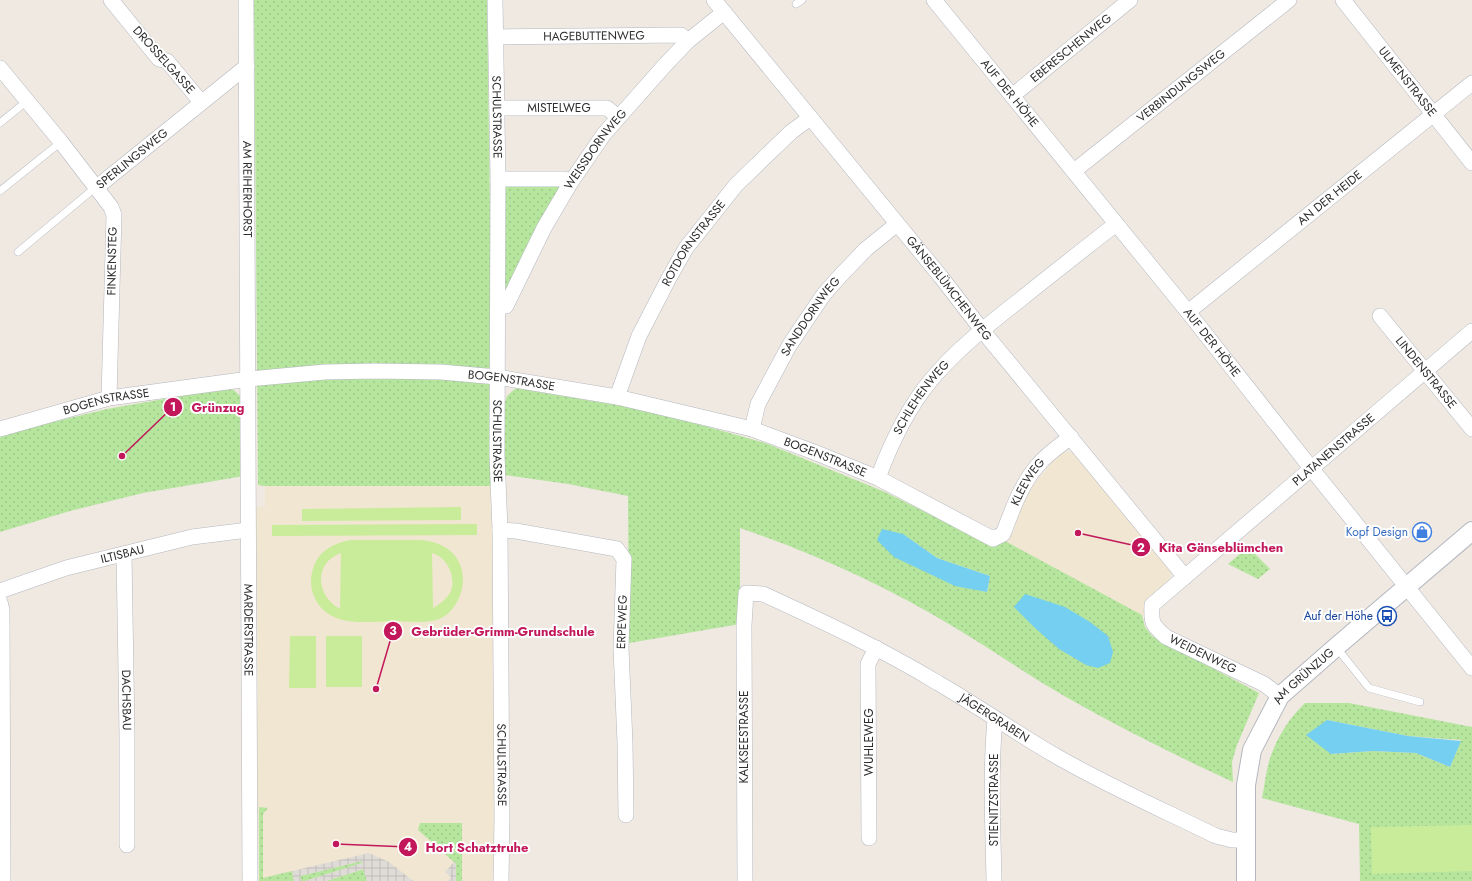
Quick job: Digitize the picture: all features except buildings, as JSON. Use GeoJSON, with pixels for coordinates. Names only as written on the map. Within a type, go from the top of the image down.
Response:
{"type":"FeatureCollection","features":[{"type":"Feature","properties":{"kind":"street","name":"DROSSELGASSE"},"geometry":{"type":"LineString","coordinates":[[111,0],[159,59],[167,62],[201,102]]}},
{"type":"Feature","properties":{"kind":"street","name":"AM REIHERHORST"},"geometry":{"type":"LineString","coordinates":[[246,0],[249,379]]}},
{"type":"Feature","properties":{"kind":"street","name":"SCHULSTRASSE"},"geometry":{"type":"LineString","coordinates":[[495,0],[498,179],[497,377],[500,530],[501,881]]}},
{"type":"Feature","properties":{"kind":"street","name":"GÄNSEBLÜMCHENWEG"},"geometry":{"type":"LineString","coordinates":[[714,0],[1071,438],[1190,572]]}},
{"type":"Feature","properties":{"kind":"street","name":"AUF DER HÖHE"},"geometry":{"type":"LineString","coordinates":[[934,0],[1188,312],[1472,668]]}},
{"type":"Feature","properties":{"kind":"street","name":"EBERESCHENWEG"},"geometry":{"type":"LineString","coordinates":[[1012,96],[1130,0]]}},
{"type":"Feature","properties":{"kind":"street","name":"VERBINDUNGSWEG"},"geometry":{"type":"LineString","coordinates":[[1074,171],[1289,0]]}},
{"type":"Feature","properties":{"kind":"street","name":"ULMENSTRASSE"},"geometry":{"type":"LineString","coordinates":[[1343,0],[1472,163]]}},
{"type":"Feature","properties":{"kind":"street","name":"WEISSDORNWEG"},"geometry":{"type":"LineString","coordinates":[[498,306],[506,306],[534,247],[571,182],[604,134],[688,41],[724,12]]}},
{"type":"Feature","properties":{"kind":"street","name":"HAGEBUTTENWEG"},"geometry":{"type":"LineString","coordinates":[[496,36],[680,35],[688,41]]}},
{"type":"Feature","properties":{"kind":"street","name":"SPERLINGSWEG"},"geometry":{"type":"LineString","coordinates":[[96,187],[247,66]]}},
{"type":"Feature","properties":{"kind":"street","name":"FINKENSTEG"},"geometry":{"type":"LineString","coordinates":[[0,68],[96,187],[111,207],[114,215],[109,398]]}},
{"type":"Feature","properties":{"kind":"street","name":"AN DER HEIDE"},"geometry":{"type":"LineString","coordinates":[[1188,312],[1472,83]]}},
{"type":"Feature","properties":{"kind":"street","name":"MISTELWEG"},"geometry":{"type":"LineString","coordinates":[[497,108],[607,108],[618,117]]}},
{"type":"Feature","properties":{"kind":"street","name":"ROTDORNSTRASSE"},"geometry":{"type":"LineString","coordinates":[[617,397],[639,336],[668,278],[686,248],[736,185],[791,132],[810,118]]}},
{"type":"Feature","properties":{"kind":"street"},"geometry":{"type":"LineString","coordinates":[[498,179],[564,179],[571,182]]}},
{"type":"Feature","properties":{"kind":"street","name":"SANDDORNWEG"},"geometry":{"type":"LineString","coordinates":[[752,429],[758,404],[789,346],[824,294],[866,249],[897,224]]}},
{"type":"Feature","properties":{"kind":"street"},"geometry":{"type":"LineString","coordinates":[[982,330],[1116,224]]}},
{"type":"Feature","properties":{"kind":"street","name":"LINDENSTRASSE"},"geometry":{"type":"LineString","coordinates":[[1380,316],[1472,429]]}},
{"type":"Feature","properties":{"kind":"street","name":"SCHLEHENWEG"},"geometry":{"type":"LineString","coordinates":[[878,478],[888,452],[902,424],[930,381],[952,356],[982,330]]}},
{"type":"Feature","properties":{"kind":"street","name":"PLATANENSTRASSE"},"geometry":{"type":"LineString","coordinates":[[1190,572],[1472,331]]}},
{"type":"Feature","properties":{"kind":"street","name":"BOGENSTRASSE"},"geometry":{"type":"LineString","coordinates":[[0,429],[109,398],[249,379],[325,372],[375,371],[441,372],[497,377],[617,397],[752,429],[878,478],[993,539],[999,536]]}},
{"type":"Feature","properties":{"kind":"street","name":"MARDERSTRASSE"},"geometry":{"type":"LineString","coordinates":[[249,379],[248,530],[250,881]]}},
{"type":"Feature","properties":{"kind":"street","name":"KLEEWEG"},"geometry":{"type":"LineString","coordinates":[[999,536],[1003,534],[1014,506],[1025,484],[1037,466],[1054,449],[1071,438]]}},
{"type":"Feature","properties":{"kind":"street","name":"ILTISBAU"},"geometry":{"type":"LineString","coordinates":[[0,591],[66,568],[192,537],[248,530]]}},
{"type":"Feature","properties":{"kind":"street","name":"ERPEWEG"},"geometry":{"type":"LineString","coordinates":[[500,530],[516,531],[617,549],[624,559],[621,648],[626,816]]}},
{"type":"Feature","properties":{"kind":"street","name":"AM GRÜNZUG"},"geometry":{"type":"LineString","coordinates":[[1246,881],[1246,785],[1252,750],[1280,696],[1472,531]]}},
{"type":"Feature","properties":{"kind":"street","name":"DACHSBAU"},"geometry":{"type":"LineString","coordinates":[[124,554],[127,845]]}},
{"type":"Feature","properties":{"kind":"street","name":"WEIDENWEG"},"geometry":{"type":"LineString","coordinates":[[1190,572],[1152,605],[1151,620],[1156,628],[1166,636],[1264,684],[1280,696]]}},
{"type":"Feature","properties":{"kind":"street","name":"JÄGERGRABEN"},"geometry":{"type":"LineString","coordinates":[[746,593],[763,594],[876,648],[938,682],[995,720],[1056,756],[1202,830],[1216,836],[1232,840],[1246,840]]}},
{"type":"Feature","properties":{"kind":"street","name":"KALKSEESTRASSE"},"geometry":{"type":"LineString","coordinates":[[746,593],[744,625],[746,881]]}},
{"type":"Feature","properties":{"kind":"street"},"geometry":{"type":"LineString","coordinates":[[0,602],[2,610],[4,756],[3,881]]}},
{"type":"Feature","properties":{"kind":"street","name":"WUHLEWEG"},"geometry":{"type":"LineString","coordinates":[[869,838],[868,664],[876,648]]}},
{"type":"Feature","properties":{"kind":"street","name":"STIENITZSTRASSE"},"geometry":{"type":"LineString","coordinates":[[994,881],[993,806],[995,720]]}},
{"type":"Feature","properties":{"kind":"lane"},"geometry":{"type":"LineString","coordinates":[[0,123],[27,101]]}},
{"type":"Feature","properties":{"kind":"lane"},"geometry":{"type":"LineString","coordinates":[[0,191],[61,142]]}},
{"type":"Feature","properties":{"kind":"lane","name":"SPERLINGSWEG"},"geometry":{"type":"LineString","coordinates":[[18,252],[96,187]]}},
{"type":"Feature","properties":{"kind":"lane"},"geometry":{"type":"LineString","coordinates":[[1336,647],[1369,688],[1420,702]]}},
{"type":"Feature","properties":{"kind":"shaded area"},"geometry":{"type":"Polygon","coordinates":[[[1067,452],[1079,456],[1171,571],[1169,581],[1146,617],[1005,541],[1014,530],[1021,509],[1033,486],[1061,453],[1067,452]]]}},
{"type":"Feature","properties":{"kind":"shaded area"},"geometry":{"type":"Polygon","coordinates":[[[265,486],[494,486],[496,881],[259,881],[258,820],[253,820],[252,709],[258,704],[257,662],[253,658],[252,507],[265,507],[265,486]]]}},
{"type":"Feature","properties":{"kind":"shaded area"},"geometry":{"type":"Polygon","coordinates":[[[369,853],[389,862],[413,881],[367,881],[363,869],[326,881],[305,881],[362,863],[362,861],[300,876],[301,881],[294,881],[292,871],[369,853]]]}},
{"type":"Feature","properties":{"kind":"shaded area"},"geometry":{"type":"Polygon","coordinates":[[[454,862],[456,864],[456,881],[448,881],[451,877],[445,872],[454,862]]]}},
{"type":"Feature","properties":{"kind":"green space"},"geometry":{"type":"Polygon","coordinates":[[[254,0],[487,0],[494,486],[258,485],[254,0]]]}},
{"type":"Feature","properties":{"kind":"green space"},"geometry":{"type":"Polygon","coordinates":[[[562,185],[534,231],[503,295],[504,189],[506,186],[562,185]]]}},
{"type":"Feature","properties":{"kind":"green space"},"geometry":{"type":"Polygon","coordinates":[[[226,388],[234,390],[241,397],[244,476],[143,493],[70,511],[0,532],[0,435],[107,409],[226,388]]]}},
{"type":"Feature","properties":{"kind":"green space"},"geometry":{"type":"Polygon","coordinates":[[[516,388],[628,407],[680,419],[768,444],[885,492],[982,542],[991,545],[1005,541],[1142,615],[1145,627],[1152,636],[1259,693],[1237,745],[1232,762],[1233,782],[1107,720],[1038,680],[954,627],[876,584],[795,548],[740,528],[740,624],[629,643],[628,496],[568,484],[504,475],[504,406],[507,396],[516,388]],[[903,534],[975,589],[987,592],[990,576],[937,558],[903,534]]]}},
{"type":"Feature","properties":{"kind":"green space"},"geometry":{"type":"Polygon","coordinates":[[[461,507],[461,520],[302,521],[302,509],[461,507]]]}},
{"type":"Feature","properties":{"kind":"green space"},"geometry":{"type":"Polygon","coordinates":[[[477,524],[477,535],[272,536],[272,525],[477,524]]]}},
{"type":"Feature","properties":{"kind":"green space"},"geometry":{"type":"Polygon","coordinates":[[[421,540],[437,543],[455,556],[462,570],[462,590],[456,604],[445,616],[427,622],[359,622],[348,621],[328,614],[320,606],[314,596],[311,578],[314,566],[320,556],[333,545],[345,541],[421,540]],[[341,553],[332,558],[326,564],[322,572],[321,580],[322,588],[326,596],[340,609],[340,608],[341,553]],[[432,553],[433,608],[443,601],[451,591],[452,579],[446,563],[437,555],[432,553]]]}},
{"type":"Feature","properties":{"kind":"green space"},"geometry":{"type":"Polygon","coordinates":[[[1248,547],[1270,569],[1258,579],[1228,564],[1248,547]]]}},
{"type":"Feature","properties":{"kind":"green space"},"geometry":{"type":"Polygon","coordinates":[[[290,636],[316,636],[316,688],[289,688],[290,636]]]}},
{"type":"Feature","properties":{"kind":"green space"},"geometry":{"type":"Polygon","coordinates":[[[326,636],[362,636],[362,687],[326,687],[326,636]]]}},
{"type":"Feature","properties":{"kind":"green space"},"geometry":{"type":"Polygon","coordinates":[[[1305,703],[1349,703],[1472,727],[1472,881],[1360,881],[1359,824],[1262,798],[1269,761],[1276,742],[1286,725],[1305,703]],[[1327,720],[1331,754],[1373,751],[1416,753],[1450,767],[1461,740],[1408,736],[1327,720]]]}},
{"type":"Feature","properties":{"kind":"green space"},"geometry":{"type":"Polygon","coordinates":[[[259,807],[268,808],[263,814],[263,878],[292,871],[294,881],[259,881],[259,807]]]}},
{"type":"Feature","properties":{"kind":"green space"},"geometry":{"type":"Polygon","coordinates":[[[420,823],[462,823],[462,881],[456,881],[456,864],[418,830],[420,823]]]}},
{"type":"Feature","properties":{"kind":"green space"},"geometry":{"type":"Polygon","coordinates":[[[1472,825],[1472,871],[1372,874],[1371,827],[1472,825]]]}},
{"type":"Feature","properties":{"kind":"green space"},"geometry":{"type":"Polygon","coordinates":[[[362,861],[363,863],[301,881],[300,876],[362,861]]]}},
{"type":"Feature","properties":{"kind":"green space"},"geometry":{"type":"Polygon","coordinates":[[[364,869],[367,881],[326,881],[364,869]]]}},
{"type":"Feature","properties":{"kind":"water"},"geometry":{"type":"Polygon","coordinates":[[[882,529],[903,534],[937,558],[990,576],[987,592],[955,586],[894,557],[877,540],[882,529]]]}},
{"type":"Feature","properties":{"kind":"water"},"geometry":{"type":"Polygon","coordinates":[[[1025,594],[1065,607],[1090,622],[1108,636],[1113,652],[1110,663],[1098,668],[1086,665],[1059,649],[1014,607],[1025,594]]]}},
{"type":"Feature","properties":{"kind":"water"},"geometry":{"type":"Polygon","coordinates":[[[1327,720],[1408,736],[1461,741],[1450,767],[1416,753],[1373,751],[1331,754],[1306,735],[1327,720]]]}},
{"type":"Feature","properties":{"kind":"place","name":"Grünzug"},"geometry":{"type":"Point","coordinates":[122,456]}},
{"type":"Feature","properties":{"kind":"place","name":"Kopf Design"},"geometry":{"type":"Point","coordinates":[1422,532]}},
{"type":"Feature","properties":{"kind":"place","name":"Kita Gänseblümchen"},"geometry":{"type":"Point","coordinates":[1078,533]}},
{"type":"Feature","properties":{"kind":"place","name":"Auf der Höhe"},"geometry":{"type":"Point","coordinates":[1387,616]}},
{"type":"Feature","properties":{"kind":"place","name":"Gebrüder-Grimm-Grundschule"},"geometry":{"type":"Point","coordinates":[376,689]}},
{"type":"Feature","properties":{"kind":"place","name":"Hort Schatztruhe"},"geometry":{"type":"Point","coordinates":[336,844]}}]}
